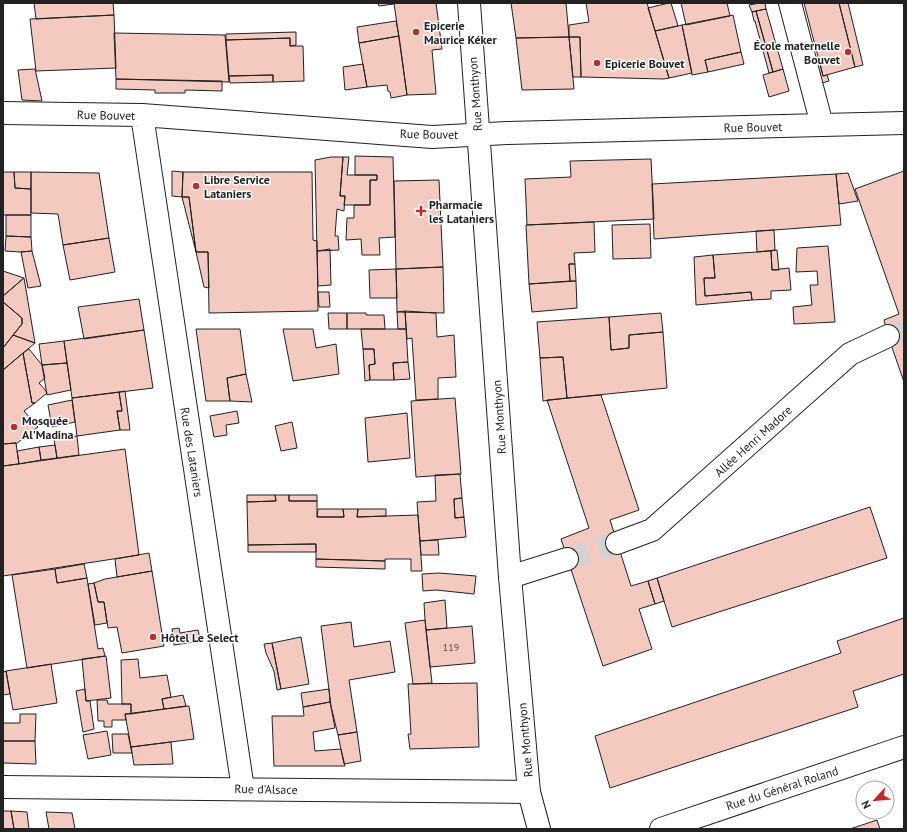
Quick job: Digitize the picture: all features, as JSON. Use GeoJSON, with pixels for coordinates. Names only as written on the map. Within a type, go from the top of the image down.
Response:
{"type":"FeatureCollection","features":[{"type":"Feature","properties":{"kind":"street","name":"Rue Monthyon"},"geometry":{"type":"LineString","coordinates":[[469,3],[510,577],[529,792],[539,829]]}},
{"type":"Feature","properties":{"kind":"street"},"geometry":{"type":"LineString","coordinates":[[790,3],[822,125]]}},
{"type":"Feature","properties":{"kind":"street","name":"Rue Bouvet"},"geometry":{"type":"LineString","coordinates":[[3,112],[142,115],[432,136],[904,123]]}},
{"type":"Feature","properties":{"kind":"street","name":"Rue des Lataniers"},"geometry":{"type":"LineString","coordinates":[[142,115],[243,789]]}},
{"type":"Feature","properties":{"kind":"street","name":"Allée Henri Madore"},"geometry":{"type":"LineString","coordinates":[[617,543],[652,530],[850,354],[888,336]]}},
{"type":"Feature","properties":{"kind":"street"},"geometry":{"type":"LineString","coordinates":[[510,577],[567,559]]}},
{"type":"Feature","properties":{"kind":"street","name":"Rue du Général Roland"},"geometry":{"type":"LineString","coordinates":[[661,829],[904,748]]}},
{"type":"Feature","properties":{"kind":"street","name":"Rue d'Alsace"},"geometry":{"type":"LineString","coordinates":[[3,787],[529,792]]}},
{"type":"Feature","properties":{"kind":"building"},"geometry":{"type":"Polygon","coordinates":[[[34,3],[113,3],[114,15],[36,19],[34,3]]]}},
{"type":"Feature","properties":{"kind":"building"},"geometry":{"type":"Polygon","coordinates":[[[378,3],[394,3],[394,4],[379,6],[378,3]]]}},
{"type":"Feature","properties":{"kind":"building"},"geometry":{"type":"Polygon","coordinates":[[[394,3],[436,3],[442,49],[432,50],[436,94],[407,95],[394,3]]]}},
{"type":"Feature","properties":{"kind":"building"},"geometry":{"type":"Polygon","coordinates":[[[511,3],[566,3],[569,37],[516,38],[511,3]]]}},
{"type":"Feature","properties":{"kind":"building"},"geometry":{"type":"Polygon","coordinates":[[[586,3],[647,3],[669,78],[581,77],[580,37],[569,37],[569,25],[589,22],[586,3]]]}},
{"type":"Feature","properties":{"kind":"building"},"geometry":{"type":"Polygon","coordinates":[[[671,3],[678,26],[655,31],[648,8],[671,3]]]}},
{"type":"Feature","properties":{"kind":"building"},"geometry":{"type":"Polygon","coordinates":[[[681,3],[727,3],[730,16],[686,25],[681,3]]]}},
{"type":"Feature","properties":{"kind":"building"},"geometry":{"type":"Polygon","coordinates":[[[765,3],[766,9],[752,12],[749,5],[765,3]]]}},
{"type":"Feature","properties":{"kind":"building"},"geometry":{"type":"Polygon","coordinates":[[[804,3],[839,3],[855,67],[823,76],[804,3]]]}},
{"type":"Feature","properties":{"kind":"building"},"geometry":{"type":"Polygon","coordinates":[[[839,3],[848,3],[863,65],[855,67],[839,3]]]}},
{"type":"Feature","properties":{"kind":"building"},"geometry":{"type":"Polygon","coordinates":[[[766,9],[783,69],[773,72],[756,11],[766,9]]]}},
{"type":"Feature","properties":{"kind":"building"},"geometry":{"type":"Polygon","coordinates":[[[756,11],[773,72],[769,73],[752,12],[756,11]]]}},
{"type":"Feature","properties":{"kind":"building"},"geometry":{"type":"Polygon","coordinates":[[[114,15],[116,68],[36,71],[30,19],[114,15]]]}},
{"type":"Feature","properties":{"kind":"building"},"geometry":{"type":"Polygon","coordinates":[[[733,15],[741,52],[705,60],[708,72],[692,75],[682,25],[733,15]]]}},
{"type":"Feature","properties":{"kind":"building"},"geometry":{"type":"Polygon","coordinates":[[[396,21],[399,36],[359,43],[357,27],[396,21]]]}},
{"type":"Feature","properties":{"kind":"building"},"geometry":{"type":"Polygon","coordinates":[[[682,25],[692,73],[669,78],[655,31],[682,25]]]}},
{"type":"Feature","properties":{"kind":"building"},"geometry":{"type":"Polygon","coordinates":[[[296,32],[296,45],[290,46],[290,38],[226,40],[226,34],[296,32]]]}},
{"type":"Feature","properties":{"kind":"building"},"geometry":{"type":"Polygon","coordinates":[[[114,33],[225,35],[229,82],[116,79],[114,33]]]}},
{"type":"Feature","properties":{"kind":"building"},"geometry":{"type":"Polygon","coordinates":[[[399,36],[407,95],[391,98],[387,85],[367,87],[359,43],[399,36]]]}},
{"type":"Feature","properties":{"kind":"building"},"geometry":{"type":"Polygon","coordinates":[[[569,37],[574,89],[522,90],[516,38],[569,37]]]}},
{"type":"Feature","properties":{"kind":"building"},"geometry":{"type":"Polygon","coordinates":[[[569,37],[580,37],[581,77],[573,77],[569,37]]]}},
{"type":"Feature","properties":{"kind":"building"},"geometry":{"type":"Polygon","coordinates":[[[290,38],[290,46],[303,46],[304,81],[273,82],[273,75],[229,76],[226,40],[290,38]]]}},
{"type":"Feature","properties":{"kind":"building"},"geometry":{"type":"Polygon","coordinates":[[[741,52],[744,64],[708,72],[705,60],[741,52]]]}},
{"type":"Feature","properties":{"kind":"building"},"geometry":{"type":"Polygon","coordinates":[[[819,59],[823,76],[827,75],[829,81],[815,85],[809,62],[819,59]]]}},
{"type":"Feature","properties":{"kind":"building"},"geometry":{"type":"Polygon","coordinates":[[[363,64],[367,87],[345,90],[343,67],[363,64]]]}},
{"type":"Feature","properties":{"kind":"building"},"geometry":{"type":"Polygon","coordinates":[[[35,69],[42,101],[22,100],[18,70],[35,69]]]}},
{"type":"Feature","properties":{"kind":"building"},"geometry":{"type":"Polygon","coordinates":[[[783,69],[789,91],[769,97],[763,75],[783,69]]]}},
{"type":"Feature","properties":{"kind":"building"},"geometry":{"type":"Polygon","coordinates":[[[273,75],[273,82],[230,83],[229,76],[273,75]]]}},
{"type":"Feature","properties":{"kind":"building"},"geometry":{"type":"Polygon","coordinates":[[[116,79],[222,81],[222,91],[185,90],[185,93],[155,93],[155,90],[116,89],[116,79]]]}},
{"type":"Feature","properties":{"kind":"building"},"geometry":{"type":"Polygon","coordinates":[[[355,156],[393,157],[395,237],[379,238],[380,255],[362,255],[361,239],[346,240],[347,218],[354,218],[354,205],[370,205],[370,180],[377,180],[377,175],[355,175],[355,156]]]}},
{"type":"Feature","properties":{"kind":"building"},"geometry":{"type":"Polygon","coordinates":[[[331,157],[343,157],[340,196],[345,196],[344,211],[337,209],[335,236],[338,236],[339,250],[317,251],[315,160],[331,157]]]}},
{"type":"Feature","properties":{"kind":"building"},"geometry":{"type":"Polygon","coordinates":[[[343,157],[349,157],[347,175],[377,175],[377,180],[370,180],[370,205],[344,205],[345,196],[340,196],[343,157]]]}},
{"type":"Feature","properties":{"kind":"building"},"geometry":{"type":"Polygon","coordinates":[[[651,159],[654,219],[527,225],[525,179],[571,177],[570,161],[651,159]]]}},
{"type":"Feature","properties":{"kind":"building"},"geometry":{"type":"Polygon","coordinates":[[[172,171],[183,172],[182,197],[172,196],[172,171]]]}},
{"type":"Feature","properties":{"kind":"building"},"geometry":{"type":"Polygon","coordinates":[[[904,171],[904,382],[884,320],[899,314],[855,189],[904,171]]]}},
{"type":"Feature","properties":{"kind":"building"},"geometry":{"type":"Polygon","coordinates":[[[3,172],[14,172],[15,188],[31,189],[31,215],[3,215],[3,172]]]}},
{"type":"Feature","properties":{"kind":"building"},"geometry":{"type":"Polygon","coordinates":[[[14,172],[31,172],[31,189],[15,188],[14,172]]]}},
{"type":"Feature","properties":{"kind":"building"},"geometry":{"type":"Polygon","coordinates":[[[31,172],[99,173],[109,238],[63,245],[58,214],[31,213],[31,172]]]}},
{"type":"Feature","properties":{"kind":"building"},"geometry":{"type":"Polygon","coordinates":[[[183,172],[312,172],[313,240],[317,241],[318,311],[209,313],[208,252],[196,252],[189,197],[182,197],[183,172]]]}},
{"type":"Feature","properties":{"kind":"building"},"geometry":{"type":"Polygon","coordinates":[[[848,173],[858,201],[839,204],[836,174],[848,173]]]}},
{"type":"Feature","properties":{"kind":"building"},"geometry":{"type":"Polygon","coordinates":[[[836,174],[841,225],[654,239],[652,184],[836,174]]]}},
{"type":"Feature","properties":{"kind":"building"},"geometry":{"type":"Polygon","coordinates":[[[439,180],[443,267],[396,269],[394,181],[439,180]]]}},
{"type":"Feature","properties":{"kind":"building"},"geometry":{"type":"Polygon","coordinates":[[[182,197],[189,197],[196,252],[182,197]]]}},
{"type":"Feature","properties":{"kind":"building"},"geometry":{"type":"Polygon","coordinates":[[[6,215],[31,215],[31,237],[6,236],[6,215]]]}},
{"type":"Feature","properties":{"kind":"building"},"geometry":{"type":"Polygon","coordinates":[[[594,222],[595,252],[574,253],[575,264],[569,264],[570,281],[529,284],[526,225],[594,222]]]}},
{"type":"Feature","properties":{"kind":"building"},"geometry":{"type":"Polygon","coordinates":[[[650,224],[651,258],[613,259],[612,225],[650,224]]]}},
{"type":"Feature","properties":{"kind":"building"},"geometry":{"type":"Polygon","coordinates":[[[774,230],[775,250],[757,252],[756,231],[774,230]]]}},
{"type":"Feature","properties":{"kind":"building"},"geometry":{"type":"Polygon","coordinates":[[[6,236],[31,237],[32,251],[5,251],[6,236]]]}},
{"type":"Feature","properties":{"kind":"building"},"geometry":{"type":"Polygon","coordinates":[[[109,238],[115,272],[70,280],[63,245],[109,238]]]}},
{"type":"Feature","properties":{"kind":"building"},"geometry":{"type":"Polygon","coordinates":[[[828,246],[835,322],[794,324],[793,307],[812,305],[810,285],[818,285],[817,271],[796,272],[797,248],[828,246]]]}},
{"type":"Feature","properties":{"kind":"building"},"geometry":{"type":"Polygon","coordinates":[[[330,249],[331,285],[318,286],[317,251],[330,249]]]}},
{"type":"Feature","properties":{"kind":"building"},"geometry":{"type":"Polygon","coordinates":[[[777,250],[779,270],[772,270],[771,251],[777,250]]]}},
{"type":"Feature","properties":{"kind":"building"},"geometry":{"type":"Polygon","coordinates":[[[32,251],[41,286],[28,288],[21,252],[32,251]]]}},
{"type":"Feature","properties":{"kind":"building"},"geometry":{"type":"Polygon","coordinates":[[[771,251],[772,270],[789,268],[791,290],[771,291],[771,299],[752,300],[751,292],[705,296],[704,278],[715,278],[713,255],[771,251]]]}},
{"type":"Feature","properties":{"kind":"building"},"geometry":{"type":"Polygon","coordinates":[[[196,252],[208,252],[209,288],[204,287],[196,252]]]}},
{"type":"Feature","properties":{"kind":"building"},"geometry":{"type":"Polygon","coordinates":[[[713,255],[715,278],[704,278],[705,296],[751,292],[752,300],[696,305],[694,257],[713,255]]]}},
{"type":"Feature","properties":{"kind":"building"},"geometry":{"type":"Polygon","coordinates":[[[569,264],[575,264],[576,281],[570,281],[569,264]]]}},
{"type":"Feature","properties":{"kind":"building"},"geometry":{"type":"Polygon","coordinates":[[[443,267],[444,313],[397,312],[396,269],[443,267]]]}},
{"type":"Feature","properties":{"kind":"building"},"geometry":{"type":"Polygon","coordinates":[[[396,269],[397,298],[370,298],[369,270],[396,269]]]}},
{"type":"Feature","properties":{"kind":"building"},"geometry":{"type":"Polygon","coordinates":[[[3,271],[24,278],[3,296],[3,271]]]}},
{"type":"Feature","properties":{"kind":"building"},"geometry":{"type":"Polygon","coordinates":[[[24,278],[35,343],[13,335],[22,324],[22,318],[3,302],[3,296],[24,278]]]}},
{"type":"Feature","properties":{"kind":"building"},"geometry":{"type":"Polygon","coordinates":[[[576,281],[577,308],[532,312],[529,284],[576,281]]]}},
{"type":"Feature","properties":{"kind":"building"},"geometry":{"type":"Polygon","coordinates":[[[318,292],[329,292],[330,307],[319,307],[318,292]]]}},
{"type":"Feature","properties":{"kind":"building"},"geometry":{"type":"Polygon","coordinates":[[[139,299],[144,330],[84,339],[78,307],[139,299]]]}},
{"type":"Feature","properties":{"kind":"building"},"geometry":{"type":"Polygon","coordinates":[[[3,302],[22,318],[22,324],[3,348],[3,302]]]}},
{"type":"Feature","properties":{"kind":"building"},"geometry":{"type":"Polygon","coordinates":[[[405,311],[436,313],[437,337],[454,335],[456,377],[438,378],[438,399],[416,400],[412,338],[407,339],[405,311]]]}},
{"type":"Feature","properties":{"kind":"building"},"geometry":{"type":"Polygon","coordinates":[[[405,311],[406,329],[398,329],[397,312],[405,311]]]}},
{"type":"Feature","properties":{"kind":"building"},"geometry":{"type":"Polygon","coordinates":[[[328,313],[347,313],[347,329],[329,329],[328,313]]]}},
{"type":"Feature","properties":{"kind":"building"},"geometry":{"type":"Polygon","coordinates":[[[347,313],[384,315],[385,329],[347,329],[347,313]]]}},
{"type":"Feature","properties":{"kind":"building"},"geometry":{"type":"Polygon","coordinates":[[[661,313],[663,332],[629,335],[629,348],[611,350],[609,317],[661,313]]]}},
{"type":"Feature","properties":{"kind":"building"},"geometry":{"type":"Polygon","coordinates":[[[609,317],[611,350],[629,348],[629,335],[663,332],[667,388],[567,398],[563,357],[540,358],[537,322],[609,317]]]}},
{"type":"Feature","properties":{"kind":"building"},"geometry":{"type":"Polygon","coordinates":[[[196,329],[240,329],[246,374],[227,378],[230,401],[206,401],[196,329]]]}},
{"type":"Feature","properties":{"kind":"building"},"geometry":{"type":"Polygon","coordinates":[[[283,329],[313,329],[316,348],[336,344],[339,374],[293,381],[283,329]]]}},
{"type":"Feature","properties":{"kind":"building"},"geometry":{"type":"Polygon","coordinates":[[[361,329],[406,329],[408,362],[393,363],[394,380],[370,380],[369,365],[375,364],[374,349],[363,349],[361,329]]]}},
{"type":"Feature","properties":{"kind":"building"},"geometry":{"type":"Polygon","coordinates":[[[144,330],[153,388],[72,398],[64,341],[144,330]]]}},
{"type":"Feature","properties":{"kind":"building"},"geometry":{"type":"Polygon","coordinates":[[[13,335],[35,343],[3,370],[3,348],[13,335]]]}},
{"type":"Feature","properties":{"kind":"building"},"geometry":{"type":"Polygon","coordinates":[[[64,341],[67,363],[42,365],[39,344],[64,341]]]}},
{"type":"Feature","properties":{"kind":"building"},"geometry":{"type":"Polygon","coordinates":[[[29,349],[42,365],[45,378],[39,383],[47,393],[35,403],[32,403],[23,353],[29,349]]]}},
{"type":"Feature","properties":{"kind":"building"},"geometry":{"type":"Polygon","coordinates":[[[363,349],[374,349],[375,364],[369,365],[370,380],[365,381],[363,349]]]}},
{"type":"Feature","properties":{"kind":"building"},"geometry":{"type":"Polygon","coordinates":[[[23,353],[32,403],[35,403],[24,411],[38,427],[16,444],[3,444],[3,370],[23,353]]]}},
{"type":"Feature","properties":{"kind":"building"},"geometry":{"type":"Polygon","coordinates":[[[563,357],[567,398],[543,401],[540,358],[563,357]]]}},
{"type":"Feature","properties":{"kind":"building"},"geometry":{"type":"Polygon","coordinates":[[[408,362],[410,379],[394,380],[393,363],[408,362]]]}},
{"type":"Feature","properties":{"kind":"building"},"geometry":{"type":"Polygon","coordinates":[[[67,363],[71,390],[47,395],[42,365],[67,363]]]}},
{"type":"Feature","properties":{"kind":"building"},"geometry":{"type":"Polygon","coordinates":[[[246,374],[252,402],[230,401],[227,378],[246,374]]]}},
{"type":"Feature","properties":{"kind":"building"},"geometry":{"type":"Polygon","coordinates":[[[125,391],[130,430],[120,430],[117,411],[122,411],[119,392],[125,391]]]}},
{"type":"Feature","properties":{"kind":"building"},"geometry":{"type":"Polygon","coordinates":[[[119,392],[122,411],[117,411],[120,430],[77,436],[72,398],[119,392]]]}},
{"type":"Feature","properties":{"kind":"building"},"geometry":{"type":"Polygon","coordinates":[[[601,395],[639,510],[610,520],[631,586],[648,581],[655,604],[639,609],[652,649],[603,666],[561,539],[589,528],[547,400],[601,395]]]}},
{"type":"Feature","properties":{"kind":"building"},"geometry":{"type":"Polygon","coordinates":[[[455,398],[461,474],[416,477],[411,401],[455,398]]]}},
{"type":"Feature","properties":{"kind":"building"},"geometry":{"type":"Polygon","coordinates":[[[72,400],[75,422],[52,427],[48,405],[72,400]]]}},
{"type":"Feature","properties":{"kind":"building"},"geometry":{"type":"Polygon","coordinates":[[[237,411],[239,423],[226,425],[227,435],[214,437],[210,416],[237,411]]]}},
{"type":"Feature","properties":{"kind":"building"},"geometry":{"type":"Polygon","coordinates":[[[407,413],[410,458],[368,462],[365,418],[407,413]]]}},
{"type":"Feature","properties":{"kind":"building"},"geometry":{"type":"Polygon","coordinates":[[[292,422],[297,448],[281,451],[275,426],[292,422]]]}},
{"type":"Feature","properties":{"kind":"building"},"geometry":{"type":"Polygon","coordinates":[[[77,436],[79,455],[57,458],[54,439],[77,436]]]}},
{"type":"Feature","properties":{"kind":"building"},"geometry":{"type":"Polygon","coordinates":[[[16,443],[19,464],[3,466],[3,444],[16,443]]]}},
{"type":"Feature","properties":{"kind":"building"},"geometry":{"type":"Polygon","coordinates":[[[55,445],[57,458],[41,460],[39,447],[55,445]]]}},
{"type":"Feature","properties":{"kind":"building"},"geometry":{"type":"Polygon","coordinates":[[[39,447],[41,460],[19,464],[17,451],[39,447]]]}},
{"type":"Feature","properties":{"kind":"building"},"geometry":{"type":"Polygon","coordinates":[[[125,449],[139,555],[3,576],[3,466],[125,449]]]}},
{"type":"Feature","properties":{"kind":"building"},"geometry":{"type":"Polygon","coordinates":[[[460,474],[462,498],[454,499],[455,518],[464,517],[466,537],[420,541],[417,502],[436,501],[435,475],[460,474]]]}},
{"type":"Feature","properties":{"kind":"building"},"geometry":{"type":"Polygon","coordinates":[[[247,495],[275,495],[276,501],[247,502],[247,495]]]}},
{"type":"Feature","properties":{"kind":"building"},"geometry":{"type":"Polygon","coordinates":[[[275,495],[289,495],[289,501],[317,501],[317,517],[344,517],[343,509],[358,509],[357,517],[418,515],[422,571],[411,571],[411,559],[385,559],[385,561],[316,559],[316,544],[248,545],[247,502],[276,501],[275,495]]]}},
{"type":"Feature","properties":{"kind":"building"},"geometry":{"type":"Polygon","coordinates":[[[289,495],[317,495],[317,501],[289,501],[289,495]]]}},
{"type":"Feature","properties":{"kind":"building"},"geometry":{"type":"Polygon","coordinates":[[[462,498],[464,517],[455,518],[454,499],[462,498]]]}},
{"type":"Feature","properties":{"kind":"building"},"geometry":{"type":"Polygon","coordinates":[[[870,507],[887,558],[672,627],[657,578],[870,507]]]}},
{"type":"Feature","properties":{"kind":"building"},"geometry":{"type":"Polygon","coordinates":[[[318,509],[343,509],[344,517],[317,517],[318,509]]]}},
{"type":"Feature","properties":{"kind":"building"},"geometry":{"type":"Polygon","coordinates":[[[358,509],[386,509],[386,516],[357,517],[358,509]]]}},
{"type":"Feature","properties":{"kind":"building"},"geometry":{"type":"Polygon","coordinates":[[[438,540],[439,555],[421,555],[420,541],[438,540]]]}},
{"type":"Feature","properties":{"kind":"building"},"geometry":{"type":"Polygon","coordinates":[[[316,544],[316,552],[248,552],[248,545],[316,544]]]}},
{"type":"Feature","properties":{"kind":"building"},"geometry":{"type":"Polygon","coordinates":[[[149,553],[152,571],[117,577],[115,559],[149,553]]]}},
{"type":"Feature","properties":{"kind":"building"},"geometry":{"type":"Polygon","coordinates":[[[316,559],[385,561],[385,569],[316,567],[316,559]]]}},
{"type":"Feature","properties":{"kind":"building"},"geometry":{"type":"Polygon","coordinates":[[[84,564],[87,578],[57,583],[55,569],[84,564]]]}},
{"type":"Feature","properties":{"kind":"building"},"geometry":{"type":"Polygon","coordinates":[[[55,569],[57,583],[87,578],[98,649],[103,648],[105,656],[27,668],[12,575],[55,569]]]}},
{"type":"Feature","properties":{"kind":"building"},"geometry":{"type":"Polygon","coordinates":[[[152,571],[164,646],[122,653],[117,627],[108,628],[104,602],[98,602],[94,583],[105,579],[152,571]]]}},
{"type":"Feature","properties":{"kind":"building"},"geometry":{"type":"Polygon","coordinates":[[[439,573],[476,576],[474,594],[436,590],[423,591],[422,574],[439,573]]]}},
{"type":"Feature","properties":{"kind":"building"},"geometry":{"type":"Polygon","coordinates":[[[657,578],[664,601],[655,604],[648,581],[657,578]]]}},
{"type":"Feature","properties":{"kind":"building"},"geometry":{"type":"Polygon","coordinates":[[[94,583],[98,602],[104,602],[107,623],[95,625],[88,584],[94,583]]]}},
{"type":"Feature","properties":{"kind":"building"},"geometry":{"type":"Polygon","coordinates":[[[445,600],[447,628],[426,630],[424,603],[445,600]]]}},
{"type":"Feature","properties":{"kind":"building"},"geometry":{"type":"Polygon","coordinates":[[[904,618],[904,674],[853,691],[858,707],[610,788],[595,736],[841,653],[837,641],[904,618]]]}},
{"type":"Feature","properties":{"kind":"building"},"geometry":{"type":"Polygon","coordinates":[[[425,620],[432,683],[413,684],[405,623],[425,620]]]}},
{"type":"Feature","properties":{"kind":"building"},"geometry":{"type":"Polygon","coordinates":[[[351,622],[354,647],[390,641],[395,672],[349,680],[357,732],[338,735],[331,706],[321,626],[351,622]]]}},
{"type":"Feature","properties":{"kind":"building"},"geometry":{"type":"Polygon","coordinates":[[[472,626],[475,663],[430,667],[426,630],[472,626]]]}},
{"type":"Feature","properties":{"kind":"building"},"geometry":{"type":"Polygon","coordinates":[[[179,628],[180,633],[198,630],[201,641],[174,645],[172,629],[179,628]]]}},
{"type":"Feature","properties":{"kind":"building"},"geometry":{"type":"Polygon","coordinates":[[[301,637],[309,684],[281,689],[272,643],[301,637]]]}},
{"type":"Feature","properties":{"kind":"building"},"geometry":{"type":"Polygon","coordinates":[[[272,643],[281,689],[277,690],[274,671],[266,653],[264,644],[272,643]]]}},
{"type":"Feature","properties":{"kind":"building"},"geometry":{"type":"Polygon","coordinates":[[[106,656],[111,698],[86,701],[82,659],[106,656]]]}},
{"type":"Feature","properties":{"kind":"building"},"geometry":{"type":"Polygon","coordinates":[[[138,659],[140,678],[167,675],[171,697],[162,699],[164,709],[131,714],[131,704],[122,704],[121,660],[138,659]]]}},
{"type":"Feature","properties":{"kind":"building"},"geometry":{"type":"Polygon","coordinates":[[[51,664],[57,703],[13,710],[6,671],[51,664]]]}},
{"type":"Feature","properties":{"kind":"building"},"geometry":{"type":"Polygon","coordinates":[[[6,671],[10,694],[3,695],[3,672],[6,671]]]}},
{"type":"Feature","properties":{"kind":"building"},"geometry":{"type":"Polygon","coordinates":[[[477,683],[479,747],[410,749],[408,734],[411,734],[408,684],[477,683]]]}},
{"type":"Feature","properties":{"kind":"building"},"geometry":{"type":"Polygon","coordinates":[[[85,689],[86,701],[90,701],[94,729],[83,732],[76,691],[85,689]]]}},
{"type":"Feature","properties":{"kind":"building"},"geometry":{"type":"Polygon","coordinates":[[[329,689],[330,702],[303,707],[301,693],[329,689]]]}},
{"type":"Feature","properties":{"kind":"building"},"geometry":{"type":"Polygon","coordinates":[[[183,695],[186,706],[164,709],[162,699],[183,695]]]}},
{"type":"Feature","properties":{"kind":"building"},"geometry":{"type":"Polygon","coordinates":[[[97,700],[107,700],[108,704],[131,704],[131,714],[125,714],[126,720],[112,720],[112,727],[104,727],[104,721],[98,721],[97,700]]]}},
{"type":"Feature","properties":{"kind":"building"},"geometry":{"type":"Polygon","coordinates":[[[330,702],[335,728],[313,732],[315,751],[341,749],[345,766],[274,766],[272,716],[304,716],[303,707],[330,702]]]}},
{"type":"Feature","properties":{"kind":"building"},"geometry":{"type":"Polygon","coordinates":[[[189,706],[194,739],[131,747],[125,714],[189,706]]]}},
{"type":"Feature","properties":{"kind":"building"},"geometry":{"type":"Polygon","coordinates":[[[20,714],[36,714],[35,741],[3,741],[3,723],[20,723],[20,714]]]}},
{"type":"Feature","properties":{"kind":"building"},"geometry":{"type":"Polygon","coordinates":[[[107,731],[111,755],[88,759],[83,735],[107,731]]]}},
{"type":"Feature","properties":{"kind":"building"},"geometry":{"type":"Polygon","coordinates":[[[357,732],[361,761],[344,764],[338,735],[357,732]]]}},
{"type":"Feature","properties":{"kind":"building"},"geometry":{"type":"Polygon","coordinates":[[[112,734],[128,734],[132,753],[113,753],[112,734]]]}},
{"type":"Feature","properties":{"kind":"building"},"geometry":{"type":"Polygon","coordinates":[[[3,741],[35,741],[36,764],[3,763],[3,741]]]}},
{"type":"Feature","properties":{"kind":"building"},"geometry":{"type":"Polygon","coordinates":[[[171,742],[173,764],[134,765],[131,747],[171,742]]]}},
{"type":"Feature","properties":{"kind":"building"},"geometry":{"type":"Polygon","coordinates":[[[3,811],[11,811],[14,829],[3,829],[3,811]]]}},
{"type":"Feature","properties":{"kind":"building"},"geometry":{"type":"Polygon","coordinates":[[[11,811],[27,812],[29,829],[14,829],[11,811]]]}},
{"type":"Feature","properties":{"kind":"building"},"geometry":{"type":"Polygon","coordinates":[[[46,812],[72,813],[75,829],[49,829],[46,812]]]}},
{"type":"Feature","properties":{"kind":"building"},"geometry":{"type":"Polygon","coordinates":[[[877,820],[880,829],[850,829],[877,820]]]}},
{"type":"Feature","properties":{"kind":"tunnel"},"geometry":{"type":"LineString","coordinates":[[888,336],[904,331]]}},
{"type":"Feature","properties":{"kind":"tunnel"},"geometry":{"type":"LineString","coordinates":[[567,559],[617,543]]}},
{"type":"Feature","properties":{"kind":"place","name":"Epicerie Maurice Kéker"},"geometry":{"type":"Point","coordinates":[416,32]}},
{"type":"Feature","properties":{"kind":"place","name":"École maternelle Bouvet"},"geometry":{"type":"Point","coordinates":[848,52]}},
{"type":"Feature","properties":{"kind":"place","name":"Epicerie Bouvet"},"geometry":{"type":"Point","coordinates":[597,63]}},
{"type":"Feature","properties":{"kind":"place","name":"Libre Service Lataniers"},"geometry":{"type":"Point","coordinates":[196,186]}},
{"type":"Feature","properties":{"kind":"place","name":"Pharmacie les Lataniers"},"geometry":{"type":"Point","coordinates":[421,211]}},
{"type":"Feature","properties":{"kind":"place","name":"Mosquée Al'Madina"},"geometry":{"type":"Point","coordinates":[14,427]}},
{"type":"Feature","properties":{"kind":"place","name":"Hôtel Le Select"},"geometry":{"type":"Point","coordinates":[153,637]}}]}
